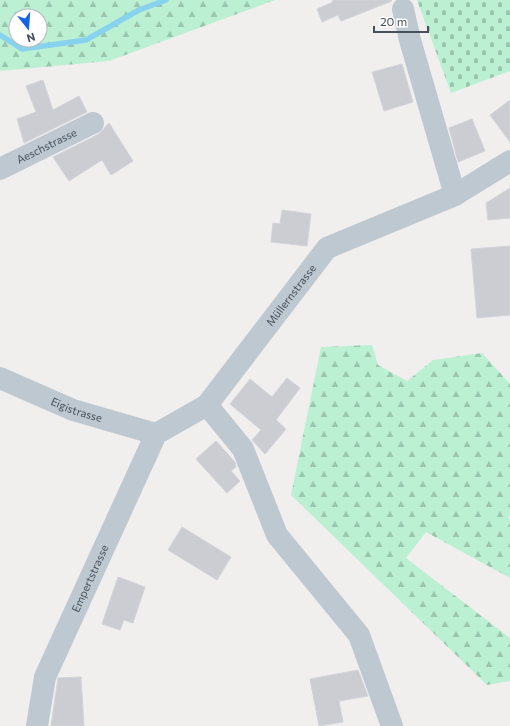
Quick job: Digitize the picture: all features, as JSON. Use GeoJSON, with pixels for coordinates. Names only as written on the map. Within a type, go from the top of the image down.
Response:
{"type":"FeatureCollection","features":[{"type":"Feature","properties":{"kind":"street"},"geometry":{"type":"LineString","coordinates":[[403,9],[410,40],[454,195]]}},
{"type":"Feature","properties":{"kind":"street","name":"Aeschstrasse"},"geometry":{"type":"LineString","coordinates":[[0,169],[93,123]]}},
{"type":"Feature","properties":{"kind":"street","name":"Müllernstrasse"},"geometry":{"type":"LineString","coordinates":[[156,434],[206,405],[327,248],[454,195],[510,161]]}},
{"type":"Feature","properties":{"kind":"street","name":"Eigistrasse"},"geometry":{"type":"LineString","coordinates":[[0,378],[73,410],[116,421],[156,434]]}},
{"type":"Feature","properties":{"kind":"street"},"geometry":{"type":"LineString","coordinates":[[206,405],[243,449],[277,535],[359,635],[392,726]]}},
{"type":"Feature","properties":{"kind":"street","name":"Empertstrasse"},"geometry":{"type":"LineString","coordinates":[[37,726],[44,677],[156,434]]}},
{"type":"Feature","properties":{"kind":"green space"},"geometry":{"type":"Polygon","coordinates":[[[0,0],[275,0],[109,61],[0,71],[0,0]]]}},
{"type":"Feature","properties":{"kind":"green space"},"geometry":{"type":"Polygon","coordinates":[[[417,0],[510,0],[510,71],[451,93],[417,0]]]}},
{"type":"Feature","properties":{"kind":"green space"},"geometry":{"type":"Polygon","coordinates":[[[372,345],[378,365],[407,381],[433,360],[482,353],[510,384],[510,515],[508,518],[510,519],[510,578],[426,532],[406,558],[510,638],[510,681],[487,685],[291,495],[321,347],[372,345]]]}},
{"type":"Feature","properties":{"kind":"building"},"geometry":{"type":"Polygon","coordinates":[[[332,0],[392,1],[341,21],[338,15],[322,22],[317,9],[333,2],[332,0]]]}},
{"type":"Feature","properties":{"kind":"building"},"geometry":{"type":"Polygon","coordinates":[[[402,64],[413,102],[384,111],[372,72],[402,64]]]}},
{"type":"Feature","properties":{"kind":"building"},"geometry":{"type":"Polygon","coordinates":[[[43,80],[53,110],[79,96],[87,112],[24,143],[17,119],[36,112],[26,86],[43,80]]]}},
{"type":"Feature","properties":{"kind":"building"},"geometry":{"type":"Polygon","coordinates":[[[510,100],[510,142],[490,115],[510,100]]]}},
{"type":"Feature","properties":{"kind":"building"},"geometry":{"type":"Polygon","coordinates":[[[472,119],[485,151],[458,162],[449,128],[472,119]]]}},
{"type":"Feature","properties":{"kind":"building"},"geometry":{"type":"Polygon","coordinates":[[[109,123],[133,161],[111,175],[102,160],[69,181],[53,157],[99,134],[109,123]]]}},
{"type":"Feature","properties":{"kind":"building"},"geometry":{"type":"Polygon","coordinates":[[[510,188],[510,218],[488,220],[486,203],[510,188]]]}},
{"type":"Feature","properties":{"kind":"building"},"geometry":{"type":"Polygon","coordinates":[[[282,210],[311,214],[307,246],[271,242],[273,223],[280,224],[282,210]]]}},
{"type":"Feature","properties":{"kind":"building"},"geometry":{"type":"Polygon","coordinates":[[[510,246],[510,315],[477,318],[471,249],[510,246]]]}},
{"type":"Feature","properties":{"kind":"building"},"geometry":{"type":"Polygon","coordinates":[[[287,378],[300,388],[276,420],[286,429],[265,454],[252,440],[261,430],[230,404],[250,379],[272,397],[287,378]]]}},
{"type":"Feature","properties":{"kind":"building"},"geometry":{"type":"Polygon","coordinates":[[[216,441],[235,462],[236,467],[231,471],[240,481],[227,493],[196,459],[216,441]]]}},
{"type":"Feature","properties":{"kind":"building"},"geometry":{"type":"Polygon","coordinates":[[[182,527],[231,557],[217,580],[168,550],[182,527]]]}},
{"type":"Feature","properties":{"kind":"building"},"geometry":{"type":"Polygon","coordinates":[[[118,577],[145,587],[133,623],[124,620],[120,630],[102,624],[118,577]]]}},
{"type":"Feature","properties":{"kind":"building"},"geometry":{"type":"Polygon","coordinates":[[[358,670],[368,696],[339,701],[343,722],[319,726],[310,679],[358,670]]]}},
{"type":"Feature","properties":{"kind":"building"},"geometry":{"type":"Polygon","coordinates":[[[81,677],[84,726],[51,726],[58,678],[81,677]]]}},
{"type":"Feature","properties":{"kind":"waterway"},"geometry":{"type":"LineString","coordinates":[[0,35],[22,49],[86,40],[139,10],[166,0]]}}]}
